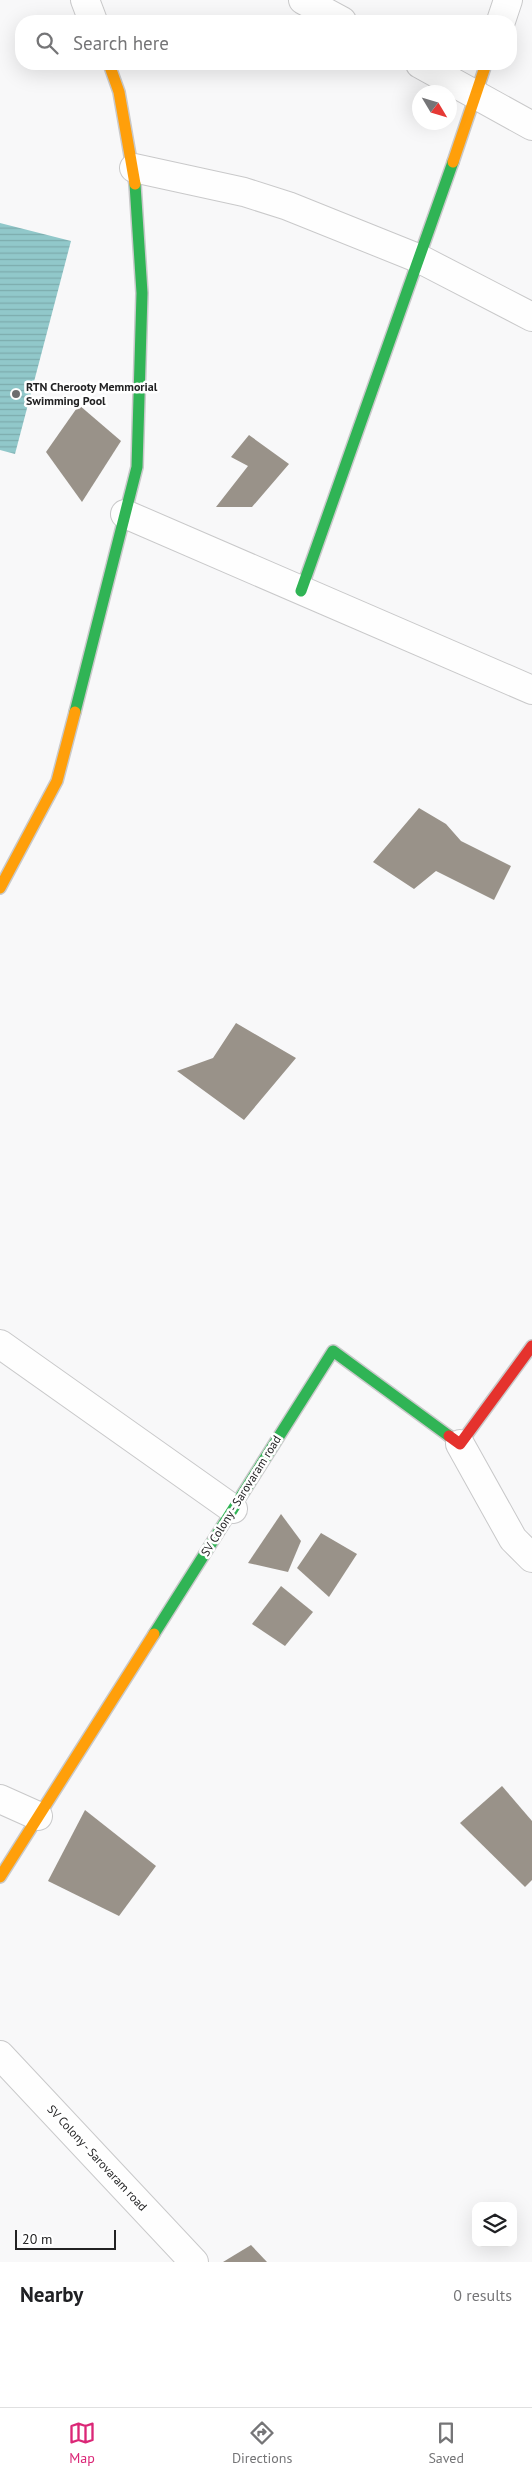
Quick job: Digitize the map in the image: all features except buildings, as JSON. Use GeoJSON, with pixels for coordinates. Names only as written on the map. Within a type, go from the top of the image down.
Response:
{"type":"FeatureCollection","features":[{"type":"Feature","properties":{"kind":"street"},"geometry":{"type":"LineString","coordinates":[[85,0],[91,15]]}},
{"type":"Feature","properties":{"kind":"street"},"geometry":{"type":"LineString","coordinates":[[303,0],[331,15]]}},
{"type":"Feature","properties":{"kind":"street"},"geometry":{"type":"LineString","coordinates":[[503,15],[508,0]]}},
{"type":"Feature","properties":{"kind":"street"},"geometry":{"type":"LineString","coordinates":[[0,888],[57,781],[137,467],[142,303],[134,168],[119,92],[111,70]]}},
{"type":"Feature","properties":{"kind":"street"},"geometry":{"type":"LineString","coordinates":[[431,70],[532,126]]}},
{"type":"Feature","properties":{"kind":"street"},"geometry":{"type":"LineString","coordinates":[[301,591],[420,259],[484,70]]}},
{"type":"Feature","properties":{"kind":"street"},"geometry":{"type":"LineString","coordinates":[[134,168],[244,192],[288,206],[420,259],[532,317]]}},
{"type":"Feature","properties":{"kind":"street"},"geometry":{"type":"LineString","coordinates":[[125,514],[532,690]]}},
{"type":"Feature","properties":{"kind":"street"},"geometry":{"type":"LineString","coordinates":[[0,1344],[233,1509]]}},
{"type":"Feature","properties":{"kind":"street"},"geometry":{"type":"LineString","coordinates":[[532,1346],[460,1444],[513,1539],[532,1558]]}},
{"type":"Feature","properties":{"kind":"street","name":"SV Colony - Sarovaram road"},"geometry":{"type":"LineString","coordinates":[[0,1877],[333,1351],[460,1444]]}},
{"type":"Feature","properties":{"kind":"street"},"geometry":{"type":"LineString","coordinates":[[0,1799],[38,1816]]}},
{"type":"Feature","properties":{"kind":"street","name":"SV Colony - Sarovaram road"},"geometry":{"type":"LineString","coordinates":[[0,2055],[194,2262]]}},
{"type":"Feature","properties":{"kind":"water","name":"RTN Cherooty Memmorial Swimming Pool"},"geometry":{"type":"Polygon","coordinates":[[[0,223],[71,241],[15,454],[0,450],[0,223]]]}},
{"type":"Feature","properties":{"kind":"traffic: fast"},"geometry":{"type":"LineString","coordinates":[[301,591],[453,162]]}},
{"type":"Feature","properties":{"kind":"traffic: fast"},"geometry":{"type":"LineString","coordinates":[[75,712],[137,467],[142,293],[135,184]]}},
{"type":"Feature","properties":{"kind":"traffic: fast"},"geometry":{"type":"LineString","coordinates":[[154,1634],[333,1351],[449,1436]]}},
{"type":"Feature","properties":{"kind":"traffic: slow"},"geometry":{"type":"LineString","coordinates":[[111,70],[119,92],[135,184]]}},
{"type":"Feature","properties":{"kind":"traffic: slow"},"geometry":{"type":"LineString","coordinates":[[453,162],[484,70]]}},
{"type":"Feature","properties":{"kind":"traffic: slow"},"geometry":{"type":"LineString","coordinates":[[0,888],[57,781],[75,712]]}},
{"type":"Feature","properties":{"kind":"traffic: slow"},"geometry":{"type":"LineString","coordinates":[[0,1877],[154,1634]]}},
{"type":"Feature","properties":{"kind":"traffic: jam"},"geometry":{"type":"LineString","coordinates":[[449,1436],[460,1444],[532,1346]]}},
{"type":"Feature","properties":{"kind":"place","name":"RTN Cherooty Memmorial Swimming Pool"},"geometry":{"type":"Point","coordinates":[16,394]}}]}
